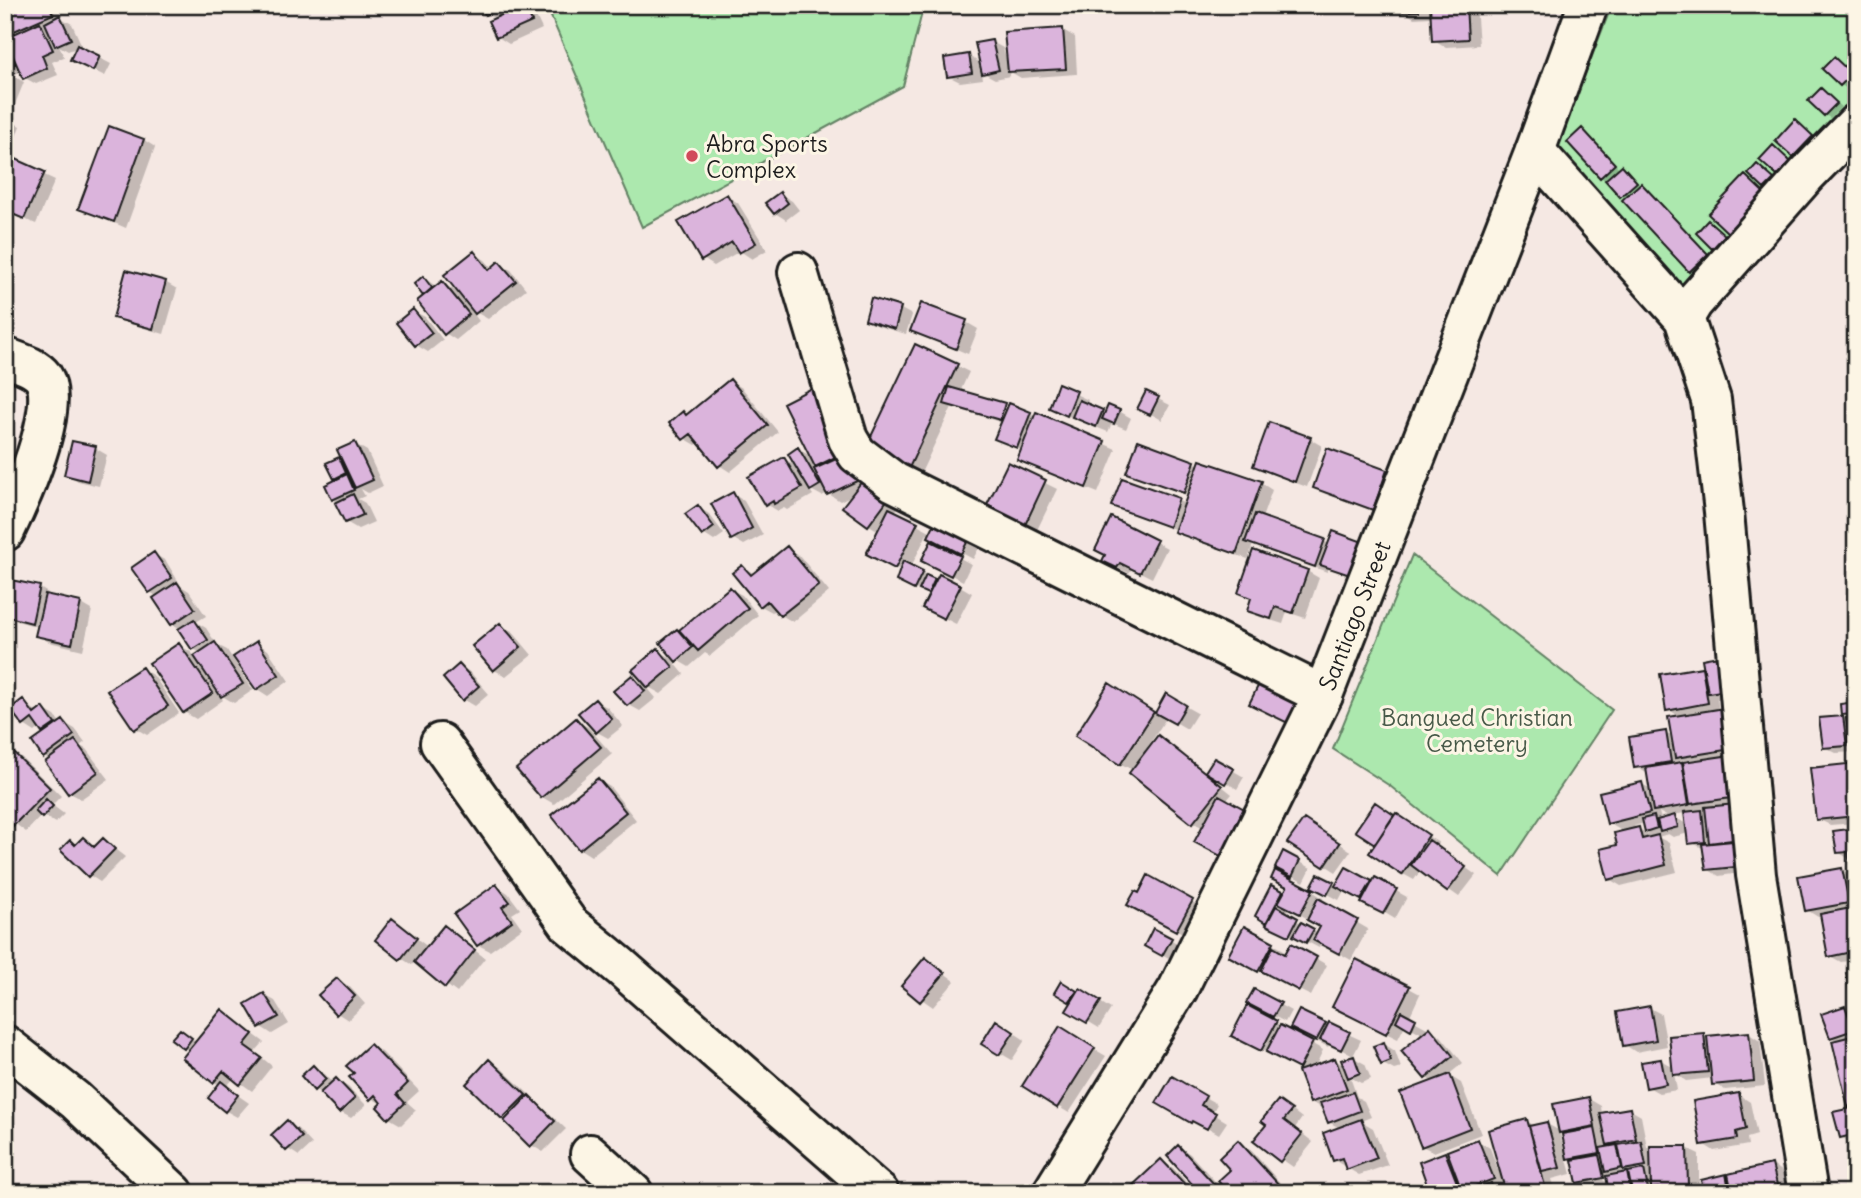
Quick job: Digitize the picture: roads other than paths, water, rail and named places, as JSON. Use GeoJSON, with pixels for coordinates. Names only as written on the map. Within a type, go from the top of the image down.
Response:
{"type":"FeatureCollection","features":[{"type":"Feature","properties":{"kind":"street","name":"Santiago Street"},"geometry":{"type":"LineString","coordinates":[[1052,1193],[1178,989],[1323,695],[1535,151],[1588,5]]}},
{"type":"Feature","properties":{"kind":"street"},"geometry":{"type":"LineString","coordinates":[[1684,318],[1693,303],[1807,174],[1856,124]]}},
{"type":"Feature","properties":{"kind":"street"},"geometry":{"type":"LineString","coordinates":[[1535,151],[1684,318],[1711,400],[1724,512],[1756,875],[1808,1193]]}},
{"type":"Feature","properties":{"kind":"street"},"geometry":{"type":"LineString","coordinates":[[798,272],[848,439],[857,454],[894,482],[1323,695]]}},
{"type":"Feature","properties":{"kind":"street"},"geometry":{"type":"LineString","coordinates":[[5,357],[33,368],[44,378],[47,393],[41,442],[20,500],[5,531]]}},
{"type":"Feature","properties":{"kind":"street"},"geometry":{"type":"LineString","coordinates":[[440,743],[569,925],[621,967],[879,1193]]}},
{"type":"Feature","properties":{"kind":"street"},"geometry":{"type":"LineString","coordinates":[[5,1045],[75,1100],[174,1193]]}},
{"type":"Feature","properties":{"kind":"street"},"geometry":{"type":"LineString","coordinates":[[590,1154],[632,1193]]}},
{"type":"Feature","properties":{"kind":"place","name":"Abra Sports Complex"},"geometry":{"type":"Point","coordinates":[692,156]}},
{"type":"Feature","properties":{"kind":"park label","name":"Bangued Christian Cemetery"},"geometry":{"type":"Point","coordinates":[1477,730]}}]}
